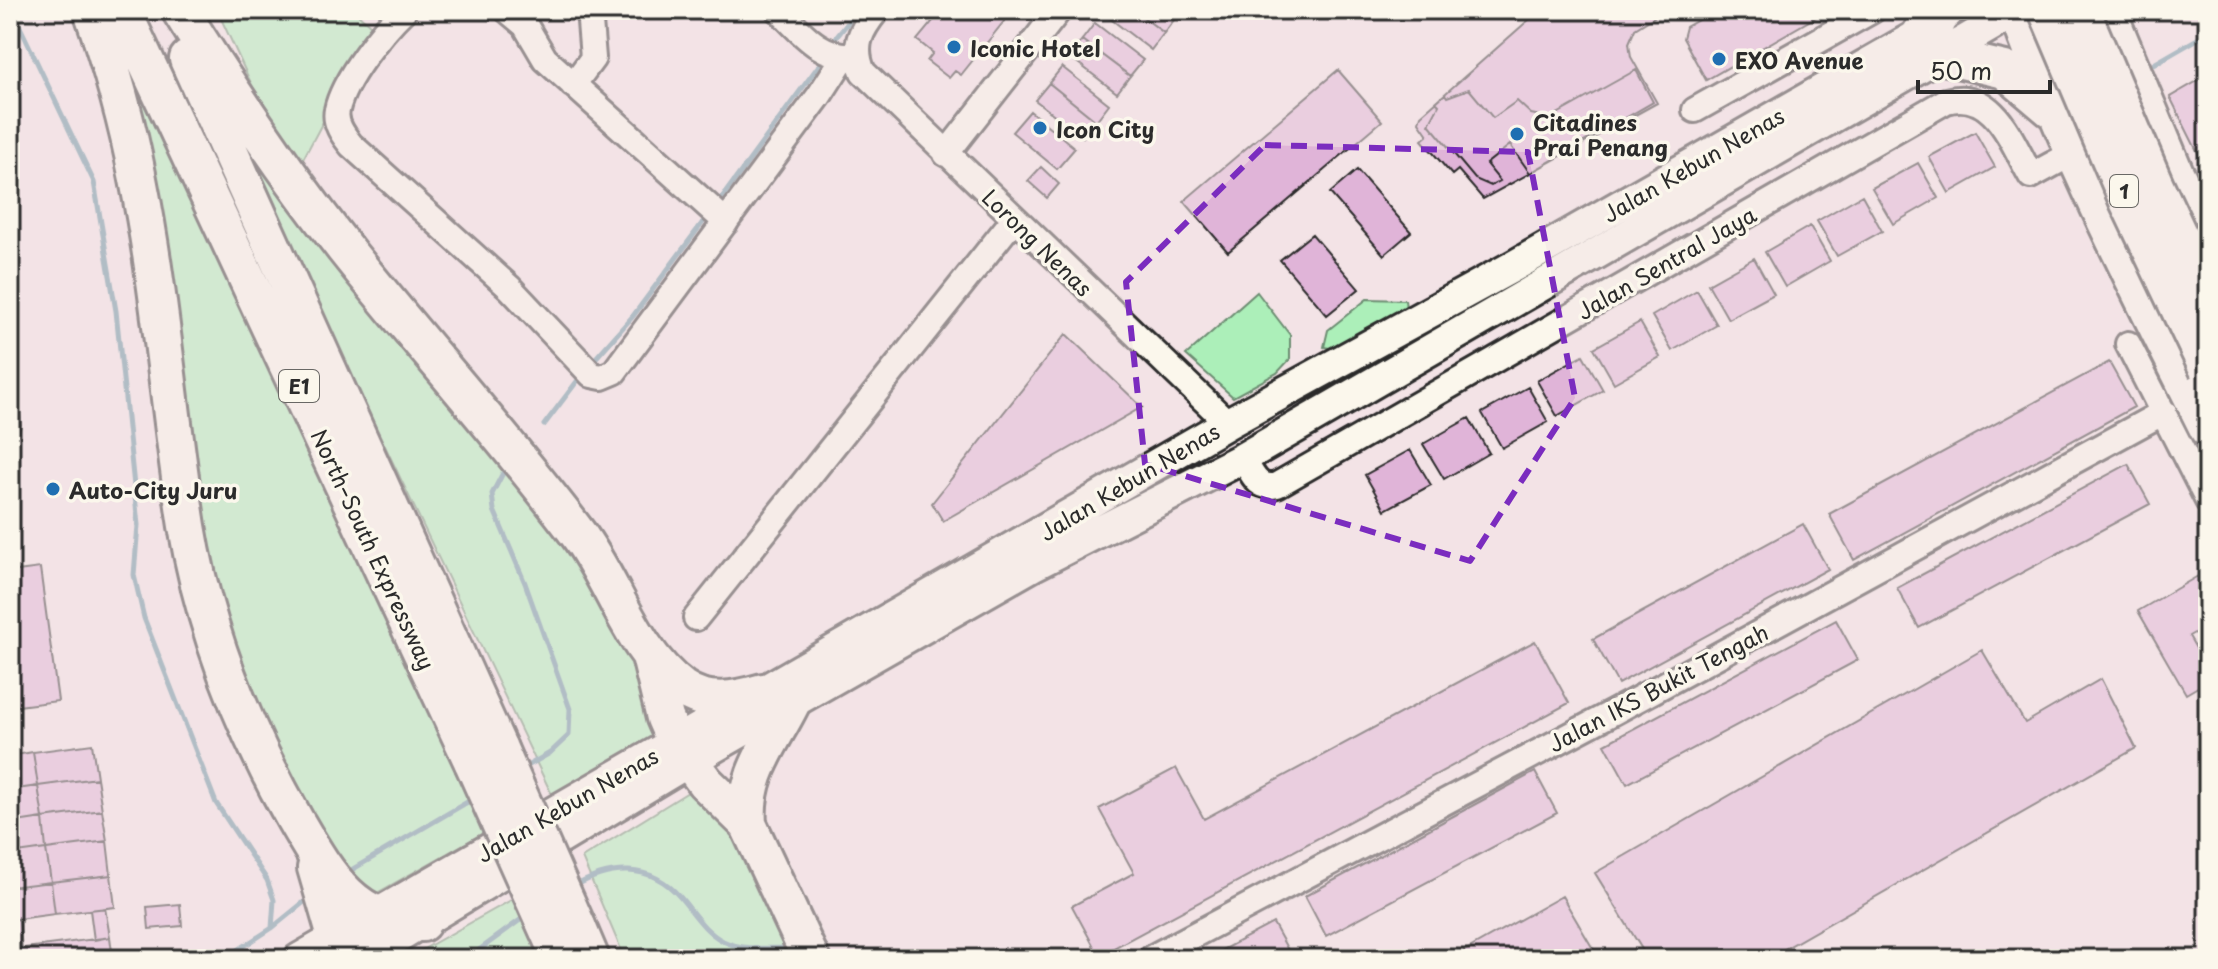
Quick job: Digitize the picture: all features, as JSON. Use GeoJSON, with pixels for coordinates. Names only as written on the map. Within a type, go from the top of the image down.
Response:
{"type":"FeatureCollection","features":[{"type":"Feature","properties":{"kind":"highway"},"geometry":{"type":"LineString","coordinates":[[92,10],[138,177],[160,306],[188,529],[221,660],[271,777],[359,939],[396,924],[422,923]]}},
{"type":"Feature","properties":{"kind":"highway","name":"North–South Expressway"},"geometry":{"type":"LineString","coordinates":[[122,10],[486,756]]}},
{"type":"Feature","properties":{"kind":"highway","name":"North–South Expressway"},"geometry":{"type":"LineString","coordinates":[[166,10],[564,943],[591,959]]}},
{"type":"Feature","properties":{"kind":"highway"},"geometry":{"type":"LineString","coordinates":[[180,10],[230,89],[343,247],[580,537],[650,656],[682,688],[707,699],[777,698],[753,771],[747,805],[748,824]]}},
{"type":"Feature","properties":{"kind":"highway"},"geometry":{"type":"LineString","coordinates":[[2017,10],[2125,264],[2208,429]]}},
{"type":"Feature","properties":{"kind":"highway","name":"1"},"geometry":{"type":"LineString","coordinates":[[2047,10],[2128,201],[2208,369]]}},
{"type":"Feature","properties":{"kind":"highway","name":"1"},"geometry":{"type":"LineString","coordinates":[[2081,10],[2155,185],[2208,298]]}},
{"type":"Feature","properties":{"kind":"highway"},"geometry":{"type":"LineString","coordinates":[[2115,18],[2147,104],[2208,238]]}},
{"type":"Feature","properties":{"kind":"highway"},"geometry":{"type":"LineString","coordinates":[[1936,33],[2005,70],[2067,133]]}},
{"type":"Feature","properties":{"kind":"highway"},"geometry":{"type":"LineString","coordinates":[[2067,133],[2075,113],[2098,94],[2123,90],[2147,104]]}},
{"type":"Feature","properties":{"kind":"highway"},"geometry":{"type":"LineString","coordinates":[[650,656],[665,718],[682,751],[748,824],[811,959]]}},
{"type":"Feature","properties":{"kind":"main road","name":"Jalan Kebun Nenas"},"geometry":{"type":"LineString","coordinates":[[299,959],[359,939],[777,698],[1243,458],[1936,33],[1962,10]]}},
{"type":"Feature","properties":{"kind":"main road","name":"Jalan Kebun Nenas"},"geometry":{"type":"LineString","coordinates":[[777,698],[1228,423],[1936,33],[2017,10]]}},
{"type":"Feature","properties":{"kind":"main road","name":"Jalan Kebun Nenas"},"geometry":{"type":"LineString","coordinates":[[422,923],[682,751]]}},
{"type":"Feature","properties":{"kind":"street"},"geometry":{"type":"LineString","coordinates":[[404,10],[384,29],[344,93],[336,112],[340,130],[351,145],[510,288],[592,375],[602,377],[614,372],[717,215],[837,53],[857,40],[877,10]]}},
{"type":"Feature","properties":{"kind":"street"},"geometry":{"type":"LineString","coordinates":[[507,10],[525,25],[545,59],[717,215]]}},
{"type":"Feature","properties":{"kind":"street"},"geometry":{"type":"LineString","coordinates":[[573,85],[593,58],[589,10]]}},
{"type":"Feature","properties":{"kind":"street","name":"Lorong Nenas"},"geometry":{"type":"LineString","coordinates":[[779,10],[863,72],[1228,423]]}},
{"type":"Feature","properties":{"kind":"street"},"geometry":{"type":"LineString","coordinates":[[946,154],[1059,10]]}},
{"type":"Feature","properties":{"kind":"street"},"geometry":{"type":"LineString","coordinates":[[1695,110],[1873,10]]}},
{"type":"Feature","properties":{"kind":"street","name":"Jalan Sentral Jaya"},"geometry":{"type":"LineString","coordinates":[[1243,458],[1258,484],[1268,488],[1946,101],[1968,98],[1994,111],[2031,176],[2067,133]]}},
{"type":"Feature","properties":{"kind":"street"},"geometry":{"type":"LineString","coordinates":[[696,618],[1014,219]]}},
{"type":"Feature","properties":{"kind":"street"},"geometry":{"type":"LineString","coordinates":[[2128,344],[2208,501]]}},
{"type":"Feature","properties":{"kind":"street","name":"Jalan IKS Bukit Tengah"},"geometry":{"type":"LineString","coordinates":[[1149,959],[1614,712],[2164,412]]}},
{"type":"Feature","properties":{"kind":"highlighted area"},"geometry":{"type":"Polygon","coordinates":[[[1265,145],[1528,152],[1575,398],[1470,561],[1145,464],[1126,282],[1265,145]]]}},
{"type":"Feature","properties":{"kind":"green space"},"geometry":{"type":"Polygon","coordinates":[[[217,10],[354,10],[373,28],[302,161],[256,94],[217,10]]]}},
{"type":"Feature","properties":{"kind":"green space"},"geometry":{"type":"Polygon","coordinates":[[[195,49],[536,504],[616,620],[658,726],[653,738],[552,795],[195,49]]]}},
{"type":"Feature","properties":{"kind":"green space"},"geometry":{"type":"Polygon","coordinates":[[[123,61],[492,828],[368,898],[340,875],[245,696],[214,608],[123,61]]]}},
{"type":"Feature","properties":{"kind":"green space"},"geometry":{"type":"Polygon","coordinates":[[[1257,292],[1290,335],[1290,359],[1277,373],[1233,397],[1186,355],[1257,292]]]}},
{"type":"Feature","properties":{"kind":"green space"},"geometry":{"type":"Polygon","coordinates":[[[1367,299],[1405,300],[1406,309],[1335,349],[1324,347],[1328,330],[1367,299]]]}},
{"type":"Feature","properties":{"kind":"green space"},"geometry":{"type":"Polygon","coordinates":[[[693,789],[741,839],[801,959],[625,959],[582,858],[693,789]]]}},
{"type":"Feature","properties":{"kind":"green space"},"geometry":{"type":"Polygon","coordinates":[[[520,895],[545,959],[406,959],[520,895]]]}},
{"type":"Feature","properties":{"kind":"building","name":"Iconic Hotel"},"geometry":{"type":"Polygon","coordinates":[[[942,10],[1013,10],[961,75],[955,71],[949,78],[927,61],[933,53],[917,40],[942,10]]]}},
{"type":"Feature","properties":{"kind":"building"},"geometry":{"type":"Polygon","coordinates":[[[1105,10],[1134,10],[1164,33],[1151,50],[1103,13],[1105,10]]]}},
{"type":"Feature","properties":{"kind":"building"},"geometry":{"type":"Polygon","coordinates":[[[1134,10],[1169,10],[1177,16],[1164,33],[1134,10]]]}},
{"type":"Feature","properties":{"kind":"building"},"geometry":{"type":"Polygon","coordinates":[[[1540,10],[1665,10],[1635,29],[1629,43],[1631,57],[1657,103],[1483,199],[1458,170],[1452,175],[1422,140],[1428,135],[1419,122],[1421,115],[1540,10]]]}},
{"type":"Feature","properties":{"kind":"building","name":"EXO Avenue"},"geometry":{"type":"Polygon","coordinates":[[[1716,10],[1828,10],[1706,80],[1683,38],[1686,27],[1716,10]]]}},
{"type":"Feature","properties":{"kind":"building"},"geometry":{"type":"Polygon","coordinates":[[[1095,23],[1143,60],[1130,76],[1082,40],[1095,23]]]}},
{"type":"Feature","properties":{"kind":"building"},"geometry":{"type":"Polygon","coordinates":[[[1082,40],[1130,76],[1117,93],[1069,56],[1082,40]]]}},
{"type":"Feature","properties":{"kind":"building"},"geometry":{"type":"Polygon","coordinates":[[[1062,67],[1109,104],[1096,121],[1049,83],[1062,67]]]}},
{"type":"Feature","properties":{"kind":"building"},"geometry":{"type":"Polygon","coordinates":[[[1338,70],[1382,121],[1228,252],[1184,201],[1338,70]]]}},
{"type":"Feature","properties":{"kind":"building","name":"Citadines Prai Penang"},"geometry":{"type":"Polygon","coordinates":[[[1636,70],[1653,102],[1530,173],[1510,145],[1486,164],[1500,181],[1491,186],[1475,179],[1429,124],[1439,105],[1436,102],[1445,94],[1447,97],[1469,89],[1493,118],[1517,101],[1531,114],[1550,118],[1636,70]]]}},
{"type":"Feature","properties":{"kind":"building"},"geometry":{"type":"Polygon","coordinates":[[[2208,75],[2208,173],[2170,97],[2208,75]]]}},
{"type":"Feature","properties":{"kind":"building"},"geometry":{"type":"Polygon","coordinates":[[[1049,83],[1096,121],[1083,137],[1035,100],[1049,83]]]}},
{"type":"Feature","properties":{"kind":"building"},"geometry":{"type":"Polygon","coordinates":[[[1030,111],[1075,148],[1057,169],[1012,132],[1030,111]]]}},
{"type":"Feature","properties":{"kind":"building"},"geometry":{"type":"Polygon","coordinates":[[[1975,132],[1995,167],[1949,193],[1929,157],[1975,132]]]}},
{"type":"Feature","properties":{"kind":"building"},"geometry":{"type":"Polygon","coordinates":[[[1918,163],[1938,198],[1893,224],[1872,188],[1918,163]]]}},
{"type":"Feature","properties":{"kind":"building"},"geometry":{"type":"Polygon","coordinates":[[[1041,167],[1059,184],[1047,198],[1028,181],[1041,167]]]}},
{"type":"Feature","properties":{"kind":"building"},"geometry":{"type":"Polygon","coordinates":[[[1357,170],[1411,232],[1384,255],[1330,193],[1357,170]]]}},
{"type":"Feature","properties":{"kind":"building"},"geometry":{"type":"Polygon","coordinates":[[[1862,195],[1882,231],[1837,256],[1817,221],[1862,195]]]}},
{"type":"Feature","properties":{"kind":"building"},"geometry":{"type":"Polygon","coordinates":[[[1810,226],[1830,261],[1785,287],[1765,252],[1810,226]]]}},
{"type":"Feature","properties":{"kind":"building"},"geometry":{"type":"Polygon","coordinates":[[[1312,234],[1359,289],[1327,315],[1280,260],[1312,234]]]}},
{"type":"Feature","properties":{"kind":"building"},"geometry":{"type":"Polygon","coordinates":[[[1754,258],[1774,294],[1728,319],[1708,284],[1754,258]]]}},
{"type":"Feature","properties":{"kind":"building"},"geometry":{"type":"Polygon","coordinates":[[[10,275],[21,425],[10,457],[10,275]]]}},
{"type":"Feature","properties":{"kind":"building"},"geometry":{"type":"Polygon","coordinates":[[[1697,290],[1717,325],[1672,351],[1652,316],[1697,290]]]}},
{"type":"Feature","properties":{"kind":"building"},"geometry":{"type":"Polygon","coordinates":[[[1640,322],[1660,357],[1614,383],[1594,348],[1640,322]]]}},
{"type":"Feature","properties":{"kind":"building"},"geometry":{"type":"Polygon","coordinates":[[[1066,334],[1142,407],[943,521],[932,503],[1066,334]]]}},
{"type":"Feature","properties":{"kind":"building"},"geometry":{"type":"Polygon","coordinates":[[[1583,355],[1603,390],[1557,416],[1537,381],[1583,355]]]}},
{"type":"Feature","properties":{"kind":"building"},"geometry":{"type":"Polygon","coordinates":[[[2109,362],[2134,407],[1854,560],[1829,514],[2109,362]]]}},
{"type":"Feature","properties":{"kind":"building"},"geometry":{"type":"Polygon","coordinates":[[[1528,387],[1548,422],[1502,448],[1482,413],[1528,387]]]}},
{"type":"Feature","properties":{"kind":"building"},"geometry":{"type":"Polygon","coordinates":[[[1469,418],[1489,453],[1444,479],[1423,444],[1469,418]]]}},
{"type":"Feature","properties":{"kind":"building"},"geometry":{"type":"Polygon","coordinates":[[[1410,450],[1431,485],[1385,510],[1365,475],[1410,450]]]}},
{"type":"Feature","properties":{"kind":"building"},"geometry":{"type":"Polygon","coordinates":[[[2128,464],[2150,504],[1919,628],[1897,588],[2128,464]]]}},
{"type":"Feature","properties":{"kind":"building"},"geometry":{"type":"Polygon","coordinates":[[[1803,524],[1828,569],[1618,684],[1593,639],[1803,524]]]}},
{"type":"Feature","properties":{"kind":"building"},"geometry":{"type":"Polygon","coordinates":[[[40,568],[58,701],[10,707],[10,572],[40,568]]]}},
{"type":"Feature","properties":{"kind":"building"},"geometry":{"type":"Polygon","coordinates":[[[2198,576],[2208,593],[2208,625],[2189,636],[2208,669],[2208,681],[2186,694],[2138,611],[2198,576]]]}},
{"type":"Feature","properties":{"kind":"building"},"geometry":{"type":"Polygon","coordinates":[[[1836,620],[1858,660],[1627,784],[1605,744],[1836,620]]]}},
{"type":"Feature","properties":{"kind":"building"},"geometry":{"type":"Polygon","coordinates":[[[1535,641],[1569,703],[1099,956],[1072,906],[1134,873],[1099,809],[1176,768],[1204,819],[1535,641]]]}},
{"type":"Feature","properties":{"kind":"building"},"geometry":{"type":"Polygon","coordinates":[[[1982,650],[2025,723],[2101,679],[2136,748],[1767,959],[1648,959],[1595,873],[1982,650]]]}},
{"type":"Feature","properties":{"kind":"building"},"geometry":{"type":"Polygon","coordinates":[[[92,744],[97,778],[38,786],[33,752],[92,744]]]}},
{"type":"Feature","properties":{"kind":"building"},"geometry":{"type":"Polygon","coordinates":[[[33,752],[38,786],[10,790],[10,756],[33,752]]]}},
{"type":"Feature","properties":{"kind":"building"},"geometry":{"type":"Polygon","coordinates":[[[1535,772],[1557,813],[1326,936],[1305,896],[1535,772]]]}},
{"type":"Feature","properties":{"kind":"building"},"geometry":{"type":"Polygon","coordinates":[[[97,778],[102,810],[43,818],[38,786],[97,778]]]}},
{"type":"Feature","properties":{"kind":"building"},"geometry":{"type":"Polygon","coordinates":[[[38,786],[43,818],[10,823],[10,790],[38,786]]]}},
{"type":"Feature","properties":{"kind":"building"},"geometry":{"type":"Polygon","coordinates":[[[102,810],[107,841],[46,849],[43,818],[102,810]]]}},
{"type":"Feature","properties":{"kind":"building"},"geometry":{"type":"Polygon","coordinates":[[[43,818],[46,849],[10,854],[10,823],[43,818]]]}},
{"type":"Feature","properties":{"kind":"building"},"geometry":{"type":"Polygon","coordinates":[[[107,841],[111,875],[51,882],[46,849],[107,841]]]}},
{"type":"Feature","properties":{"kind":"building"},"geometry":{"type":"Polygon","coordinates":[[[46,849],[51,882],[10,887],[10,854],[46,849]]]}},
{"type":"Feature","properties":{"kind":"building"},"geometry":{"type":"Polygon","coordinates":[[[111,875],[115,907],[55,914],[51,882],[111,875]]]}},
{"type":"Feature","properties":{"kind":"building"},"geometry":{"type":"Polygon","coordinates":[[[51,882],[55,914],[10,920],[10,887],[51,882]]]}},
{"type":"Feature","properties":{"kind":"building"},"geometry":{"type":"Polygon","coordinates":[[[1562,896],[1599,959],[1450,959],[1562,896]]]}},
{"type":"Feature","properties":{"kind":"building"},"geometry":{"type":"Polygon","coordinates":[[[180,904],[182,926],[149,929],[147,907],[180,904]]]}},
{"type":"Feature","properties":{"kind":"building"},"geometry":{"type":"Polygon","coordinates":[[[105,908],[110,937],[94,940],[90,910],[105,908]]]}},
{"type":"Feature","properties":{"kind":"building"},"geometry":{"type":"Polygon","coordinates":[[[19,919],[22,949],[10,950],[10,920],[19,919]]]}},
{"type":"Feature","properties":{"kind":"building"},"geometry":{"type":"Polygon","coordinates":[[[1273,923],[1293,959],[1205,959],[1273,923]]]}},
{"type":"Feature","properties":{"kind":"building"},"geometry":{"type":"Polygon","coordinates":[[[110,937],[113,959],[10,959],[10,950],[110,937]]]}},
{"type":"Feature","properties":{"kind":"waterway"},"geometry":{"type":"LineString","coordinates":[[12,10],[94,182],[116,311],[138,525],[134,575],[144,618],[216,803],[267,880],[274,900],[272,928],[224,959]]}},
{"type":"Feature","properties":{"kind":"waterway"},"geometry":{"type":"LineString","coordinates":[[831,44],[858,10]]}},
{"type":"Feature","properties":{"kind":"waterway"},"geometry":{"type":"LineString","coordinates":[[2154,64],[2208,33]]}},
{"type":"Feature","properties":{"kind":"waterway"},"geometry":{"type":"LineString","coordinates":[[718,203],[825,57]]}},
{"type":"Feature","properties":{"kind":"waterway"},"geometry":{"type":"LineString","coordinates":[[594,360],[633,316],[709,214]]}},
{"type":"Feature","properties":{"kind":"waterway"},"geometry":{"type":"LineString","coordinates":[[544,425],[578,380]]}},
{"type":"Feature","properties":{"kind":"waterway"},"geometry":{"type":"LineString","coordinates":[[504,471],[492,494],[494,510],[525,583],[570,709],[569,735],[550,753],[522,769]]}},
{"type":"Feature","properties":{"kind":"waterway"},"geometry":{"type":"LineString","coordinates":[[353,869],[476,797]]}},
{"type":"Feature","properties":{"kind":"waterway"},"geometry":{"type":"LineString","coordinates":[[573,887],[615,872],[642,873],[668,886],[704,926],[723,941],[748,948],[791,948]]}},
{"type":"Feature","properties":{"kind":"waterway"},"geometry":{"type":"LineString","coordinates":[[272,928],[304,902]]}},
{"type":"Feature","properties":{"kind":"waterway"},"geometry":{"type":"LineString","coordinates":[[473,959],[479,950],[527,915]]}},
{"type":"Feature","properties":{"kind":"place","name":"Iconic Hotel"},"geometry":{"type":"Point","coordinates":[954,47]}},
{"type":"Feature","properties":{"kind":"place","name":"EXO Avenue"},"geometry":{"type":"Point","coordinates":[1719,59]}},
{"type":"Feature","properties":{"kind":"place","name":"Icon City"},"geometry":{"type":"Point","coordinates":[1040,128]}},
{"type":"Feature","properties":{"kind":"place","name":"Citadines Prai Penang"},"geometry":{"type":"Point","coordinates":[1517,134]}},
{"type":"Feature","properties":{"kind":"place","name":"Auto-City Juru"},"geometry":{"type":"Point","coordinates":[53,489]}}]}
